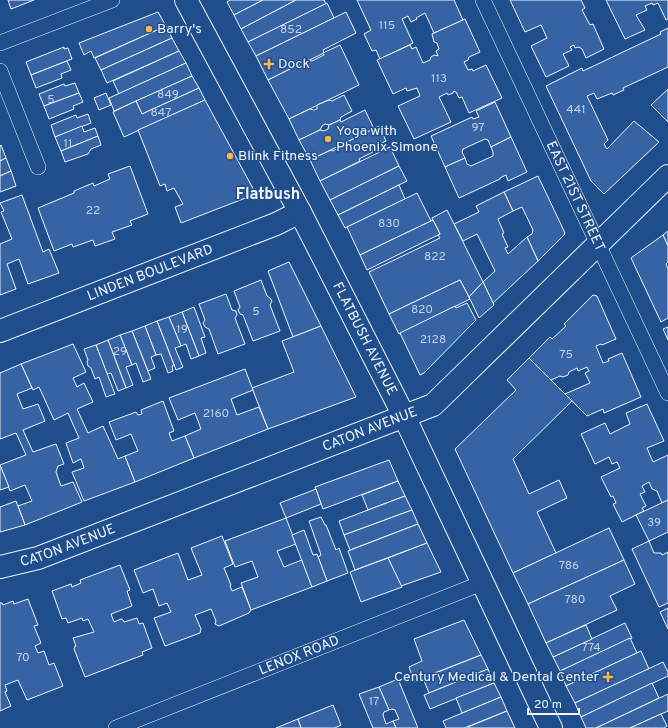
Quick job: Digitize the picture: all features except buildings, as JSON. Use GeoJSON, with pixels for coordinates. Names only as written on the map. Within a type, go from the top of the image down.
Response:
{"type":"FeatureCollection","features":[{"type":"Feature","properties":{"kind":"main road","name":"FLATBUSH AVENUE"},"geometry":{"type":"LineString","coordinates":[[186,0],[300,212],[404,416],[551,728]]}},
{"type":"Feature","properties":{"kind":"main road","name":"CATON AVENUE"},"geometry":{"type":"LineString","coordinates":[[0,567],[38,558],[433,405],[668,176]]}},
{"type":"Feature","properties":{"kind":"main road","name":"LINDEN BOULEVARD"},"geometry":{"type":"LineString","coordinates":[[0,331],[276,224],[300,212]]}},
{"type":"Feature","properties":{"kind":"street"},"geometry":{"type":"LineString","coordinates":[[0,43],[112,0]]}},
{"type":"Feature","properties":{"kind":"street","name":"EAST 21ST STREET"},"geometry":{"type":"LineString","coordinates":[[483,0],[668,393]]}},
{"type":"Feature","properties":{"kind":"street"},"geometry":{"type":"LineString","coordinates":[[0,71],[38,167]]}},
{"type":"Feature","properties":{"kind":"street","name":"LENOX ROAD"},"geometry":{"type":"LineString","coordinates":[[116,728],[482,583]]}},
{"type":"Feature","properties":{"kind":"place","name":"Barry's"},"geometry":{"type":"Point","coordinates":[149,29]}},
{"type":"Feature","properties":{"kind":"place","name":"Dock"},"geometry":{"type":"Point","coordinates":[269,64]}},
{"type":"Feature","properties":{"kind":"place","name":"Yoga with Phoenix Simone"},"geometry":{"type":"Point","coordinates":[328,139]}},
{"type":"Feature","properties":{"kind":"place","name":"Blink Fitness"},"geometry":{"type":"Point","coordinates":[230,156]}},
{"type":"Feature","properties":{"kind":"place","name":"Century Medical & Dental Center"},"geometry":{"type":"Point","coordinates":[608,677]}},
{"type":"Feature","properties":{"kind":"district","name":"Flatbush"},"geometry":{"type":"Point","coordinates":[268,195]}}]}
